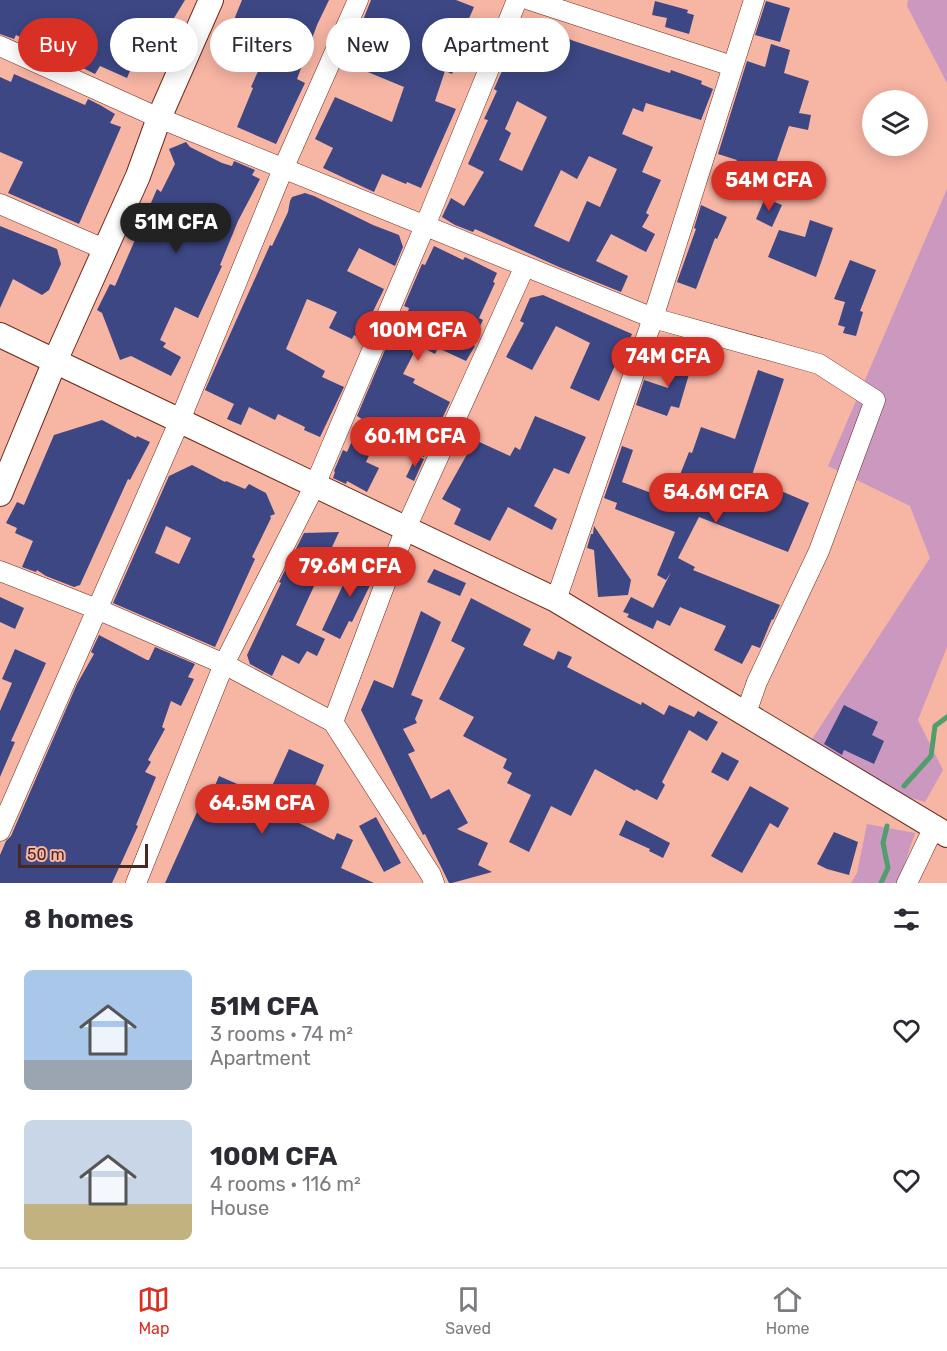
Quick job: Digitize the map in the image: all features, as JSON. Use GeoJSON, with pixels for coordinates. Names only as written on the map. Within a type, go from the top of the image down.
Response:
{"type":"FeatureCollection","features":[{"type":"Feature","properties":{"kind":"street"},"geometry":{"type":"LineString","coordinates":[[0,494],[55,361],[138,176],[159,118],[211,0]]}},
{"type":"Feature","properties":{"kind":"street"},"geometry":{"type":"LineString","coordinates":[[0,831],[180,420],[283,169],[358,0]]}},
{"type":"Feature","properties":{"kind":"street"},"geometry":{"type":"LineString","coordinates":[[136,883],[224,664],[315,485],[518,0]]}},
{"type":"Feature","properties":{"kind":"street"},"geometry":{"type":"LineString","coordinates":[[530,0],[732,66]]}},
{"type":"Feature","properties":{"kind":"street"},"geometry":{"type":"LineString","coordinates":[[556,600],[653,318],[754,0]]}},
{"type":"Feature","properties":{"kind":"street"},"geometry":{"type":"LineString","coordinates":[[0,46],[159,118],[653,318],[819,364],[875,400],[819,551],[757,682],[746,713]]}},
{"type":"Feature","properties":{"kind":"street"},"geometry":{"type":"LineString","coordinates":[[0,204],[106,250]]}},
{"type":"Feature","properties":{"kind":"street"},"geometry":{"type":"LineString","coordinates":[[333,722],[406,528],[525,266]]}},
{"type":"Feature","properties":{"kind":"street"},"geometry":{"type":"LineString","coordinates":[[0,335],[556,600],[746,713],[940,831],[907,883]]}},
{"type":"Feature","properties":{"kind":"street"},"geometry":{"type":"LineString","coordinates":[[0,571],[97,609],[224,664],[333,722],[434,883]]}},
{"type":"Feature","properties":{"kind":"shaded area"},"geometry":{"type":"Polygon","coordinates":[[[908,0],[947,0],[947,83],[907,6],[908,0]]]}},
{"type":"Feature","properties":{"kind":"shaded area"},"geometry":{"type":"Polygon","coordinates":[[[947,189],[947,647],[918,720],[943,770],[925,802],[883,790],[807,747],[930,558],[910,506],[828,466],[947,189]]]}},
{"type":"Feature","properties":{"kind":"shaded area"},"geometry":{"type":"Polygon","coordinates":[[[867,824],[915,833],[898,883],[851,883],[857,873],[867,824]]]}},
{"type":"Feature","properties":{"kind":"building"},"geometry":{"type":"Polygon","coordinates":[[[0,0],[185,0],[174,18],[110,18],[110,70],[100,66],[98,69],[98,18],[18,18],[18,36],[16,35],[14,39],[0,34],[0,0]]]}},
{"type":"Feature","properties":{"kind":"building"},"geometry":{"type":"Polygon","coordinates":[[[242,0],[329,0],[314,33],[314,18],[235,18],[242,0]]]}},
{"type":"Feature","properties":{"kind":"building"},"geometry":{"type":"Polygon","coordinates":[[[371,0],[456,0],[474,7],[469,18],[422,18],[422,72],[445,72],[435,101],[456,109],[421,188],[382,174],[374,192],[323,168],[333,148],[315,139],[335,97],[392,122],[404,87],[368,72],[410,72],[410,18],[364,18],[371,0]]]}},
{"type":"Feature","properties":{"kind":"building"},"geometry":{"type":"Polygon","coordinates":[[[655,1],[688,10],[687,13],[694,15],[689,34],[665,27],[667,18],[652,15],[655,1]]]}},
{"type":"Feature","properties":{"kind":"building"},"geometry":{"type":"Polygon","coordinates":[[[766,1],[790,8],[780,42],[755,35],[766,1]]]}},
{"type":"Feature","properties":{"kind":"building"},"geometry":{"type":"Polygon","coordinates":[[[570,39],[670,73],[671,70],[702,81],[701,84],[713,89],[701,120],[646,103],[643,112],[633,108],[622,134],[653,147],[642,172],[661,180],[646,213],[649,215],[642,227],[655,234],[646,252],[611,234],[596,261],[628,276],[621,292],[475,229],[473,232],[455,225],[442,217],[451,198],[464,206],[484,172],[468,164],[488,120],[484,119],[497,91],[494,89],[502,72],[570,72],[570,39]],[[517,101],[505,129],[511,133],[499,160],[522,171],[547,117],[517,101]],[[589,156],[577,179],[561,170],[534,226],[569,242],[587,201],[600,207],[617,169],[589,156]]]}},
{"type":"Feature","properties":{"kind":"building"},"geometry":{"type":"Polygon","coordinates":[[[771,44],[790,50],[784,73],[809,81],[799,113],[811,115],[808,130],[789,126],[774,169],[776,171],[763,190],[731,168],[737,160],[718,154],[747,61],[765,67],[771,44]]]}},
{"type":"Feature","properties":{"kind":"building"},"geometry":{"type":"Polygon","coordinates":[[[114,72],[130,72],[127,78],[114,72]]]}},
{"type":"Feature","properties":{"kind":"building"},"geometry":{"type":"Polygon","coordinates":[[[258,72],[300,72],[297,79],[305,83],[276,144],[237,127],[253,88],[251,87],[258,72]]]}},
{"type":"Feature","properties":{"kind":"building"},"geometry":{"type":"Polygon","coordinates":[[[14,74],[85,105],[88,99],[115,114],[110,123],[121,127],[79,224],[8,193],[23,162],[0,152],[0,77],[11,82],[14,74]]]}},
{"type":"Feature","properties":{"kind":"building"},"geometry":{"type":"Polygon","coordinates":[[[186,142],[190,147],[222,163],[232,166],[234,161],[255,170],[252,175],[260,179],[238,221],[220,265],[222,266],[198,318],[175,307],[160,340],[166,343],[163,347],[181,357],[171,376],[131,356],[120,360],[102,313],[97,310],[110,284],[115,286],[157,189],[161,192],[175,164],[169,149],[186,142]]]}},
{"type":"Feature","properties":{"kind":"building"},"geometry":{"type":"Polygon","coordinates":[[[305,193],[399,235],[403,247],[395,266],[359,248],[347,271],[384,289],[360,338],[354,335],[352,339],[329,328],[337,312],[307,299],[286,349],[325,371],[322,377],[344,387],[320,437],[278,414],[275,420],[249,407],[241,425],[227,419],[234,404],[205,390],[270,245],[272,246],[288,212],[292,197],[305,193]]]}},
{"type":"Feature","properties":{"kind":"building"},"geometry":{"type":"Polygon","coordinates":[[[765,198],[782,205],[772,227],[756,219],[765,198]]]}},
{"type":"Feature","properties":{"kind":"building"},"geometry":{"type":"Polygon","coordinates":[[[701,205],[727,217],[717,239],[715,238],[696,289],[677,282],[696,229],[694,228],[701,205]]]}},
{"type":"Feature","properties":{"kind":"building"},"geometry":{"type":"Polygon","coordinates":[[[810,220],[833,228],[816,277],[768,257],[779,230],[805,237],[810,220]]]}},
{"type":"Feature","properties":{"kind":"building"},"geometry":{"type":"Polygon","coordinates":[[[0,226],[57,249],[61,264],[49,290],[42,295],[13,279],[0,308],[0,226]]]}},
{"type":"Feature","properties":{"kind":"building"},"geometry":{"type":"Polygon","coordinates":[[[434,246],[463,260],[465,257],[497,273],[493,282],[495,283],[479,318],[483,320],[471,344],[475,346],[466,361],[438,348],[435,354],[418,345],[403,374],[415,379],[413,383],[450,402],[424,457],[379,434],[366,462],[379,468],[367,492],[347,481],[346,484],[333,478],[334,471],[343,450],[347,452],[362,419],[357,416],[393,331],[401,335],[409,308],[404,306],[422,264],[425,265],[434,246]]]}},
{"type":"Feature","properties":{"kind":"building"},"geometry":{"type":"Polygon","coordinates":[[[850,260],[876,270],[860,311],[863,312],[856,336],[843,333],[845,327],[838,325],[845,302],[834,299],[850,260]]]}},
{"type":"Feature","properties":{"kind":"building"},"geometry":{"type":"Polygon","coordinates":[[[543,295],[632,334],[624,353],[621,352],[599,401],[570,388],[590,343],[556,326],[532,370],[506,357],[524,323],[520,321],[530,298],[543,295]]]}},
{"type":"Feature","properties":{"kind":"building"},"geometry":{"type":"Polygon","coordinates":[[[679,350],[695,354],[679,408],[671,406],[667,416],[636,405],[644,380],[668,388],[679,350]]]}},
{"type":"Feature","properties":{"kind":"building"},"geometry":{"type":"Polygon","coordinates":[[[758,370],[784,379],[751,478],[809,503],[788,552],[699,517],[678,558],[695,567],[693,570],[780,605],[760,648],[752,645],[742,664],[714,650],[726,626],[680,607],[670,626],[657,620],[653,629],[627,617],[629,614],[623,612],[631,597],[653,608],[671,572],[666,580],[657,575],[675,532],[615,509],[617,503],[604,498],[622,446],[633,450],[622,482],[670,500],[689,452],[692,453],[701,427],[735,439],[758,370]]]}},
{"type":"Feature","properties":{"kind":"building"},"geometry":{"type":"Polygon","coordinates":[[[535,416],[586,437],[569,474],[554,468],[534,506],[557,519],[552,530],[508,507],[490,541],[454,524],[461,509],[442,499],[475,440],[510,456],[515,447],[520,450],[535,416]]]}},
{"type":"Feature","properties":{"kind":"building"},"geometry":{"type":"Polygon","coordinates":[[[102,420],[136,438],[137,436],[150,442],[130,480],[128,479],[80,585],[74,587],[37,570],[36,572],[22,567],[33,541],[15,533],[17,528],[6,523],[17,502],[24,505],[54,435],[102,420]]]}},
{"type":"Feature","properties":{"kind":"building"},"geometry":{"type":"Polygon","coordinates":[[[416,456],[424,459],[414,481],[406,477],[416,456]]]}},
{"type":"Feature","properties":{"kind":"building"},"geometry":{"type":"Polygon","coordinates":[[[192,465],[225,482],[245,489],[249,484],[266,493],[275,514],[270,516],[252,557],[255,559],[215,647],[113,603],[169,476],[192,465]],[[166,526],[155,553],[179,564],[191,538],[166,526]]]}},
{"type":"Feature","properties":{"kind":"building"},"geometry":{"type":"Polygon","coordinates":[[[594,526],[631,580],[628,595],[598,597],[594,550],[587,548],[594,526]]]}},
{"type":"Feature","properties":{"kind":"building"},"geometry":{"type":"Polygon","coordinates":[[[339,532],[296,625],[325,639],[317,656],[307,651],[299,664],[282,655],[272,676],[250,664],[247,655],[281,583],[279,582],[304,533],[339,532]]]}},
{"type":"Feature","properties":{"kind":"building"},"geometry":{"type":"Polygon","coordinates":[[[356,557],[378,569],[352,622],[349,621],[340,639],[322,630],[356,557]]]}},
{"type":"Feature","properties":{"kind":"building"},"geometry":{"type":"Polygon","coordinates":[[[434,569],[466,583],[460,596],[427,582],[434,569]]]}},
{"type":"Feature","properties":{"kind":"building"},"geometry":{"type":"Polygon","coordinates":[[[0,597],[24,608],[15,629],[0,622],[0,597]]]}},
{"type":"Feature","properties":{"kind":"building"},"geometry":{"type":"Polygon","coordinates":[[[471,598],[531,629],[523,645],[554,660],[558,651],[572,657],[567,667],[641,705],[642,702],[664,715],[669,705],[694,717],[698,711],[718,722],[707,741],[689,730],[662,782],[665,785],[657,800],[595,769],[571,816],[551,806],[529,852],[509,842],[531,795],[507,783],[512,773],[503,768],[507,759],[463,736],[474,717],[439,699],[465,648],[451,641],[471,598]]]}},
{"type":"Feature","properties":{"kind":"building"},"geometry":{"type":"Polygon","coordinates":[[[421,611],[441,622],[411,695],[423,700],[415,719],[417,723],[403,729],[415,751],[408,754],[431,799],[449,789],[468,823],[457,829],[488,843],[478,865],[492,872],[452,883],[449,883],[425,834],[423,835],[361,710],[374,680],[393,688],[421,611]]]}},
{"type":"Feature","properties":{"kind":"building"},"geometry":{"type":"Polygon","coordinates":[[[99,635],[147,660],[155,647],[195,664],[188,677],[194,679],[181,706],[171,701],[162,727],[165,729],[148,760],[151,762],[145,772],[156,777],[136,825],[138,826],[112,883],[0,883],[0,855],[6,841],[11,836],[77,684],[94,654],[91,652],[99,635]]]}},
{"type":"Feature","properties":{"kind":"building"},"geometry":{"type":"Polygon","coordinates":[[[15,649],[46,663],[11,741],[15,742],[0,777],[0,711],[12,683],[2,679],[15,649]]]}},
{"type":"Feature","properties":{"kind":"building"},"geometry":{"type":"Polygon","coordinates":[[[844,705],[878,722],[872,735],[884,741],[874,764],[844,750],[842,755],[824,744],[844,705]]]}},
{"type":"Feature","properties":{"kind":"building"},"geometry":{"type":"Polygon","coordinates":[[[289,749],[324,765],[299,823],[334,840],[337,833],[353,840],[341,868],[374,883],[165,883],[206,792],[211,795],[219,776],[267,797],[289,749]]]}},
{"type":"Feature","properties":{"kind":"building"},"geometry":{"type":"Polygon","coordinates":[[[722,752],[739,761],[728,781],[711,772],[722,752]]]}},
{"type":"Feature","properties":{"kind":"building"},"geometry":{"type":"Polygon","coordinates":[[[750,786],[789,808],[778,828],[770,823],[742,873],[711,856],[750,786]]]}},
{"type":"Feature","properties":{"kind":"building"},"geometry":{"type":"Polygon","coordinates":[[[376,817],[401,863],[384,872],[359,826],[376,817]]]}},
{"type":"Feature","properties":{"kind":"building"},"geometry":{"type":"Polygon","coordinates":[[[626,820],[670,843],[663,858],[649,851],[650,849],[619,835],[626,820]]]}},
{"type":"Feature","properties":{"kind":"building"},"geometry":{"type":"Polygon","coordinates":[[[834,832],[858,842],[849,875],[817,864],[834,832]]]}},
{"type":"Feature","properties":{"kind":"waterway"},"geometry":{"type":"LineString","coordinates":[[904,786],[931,756],[935,726],[947,717]]}},
{"type":"Feature","properties":{"kind":"waterway"},"geometry":{"type":"LineString","coordinates":[[881,883],[888,868],[883,843],[887,826]]}}]}
